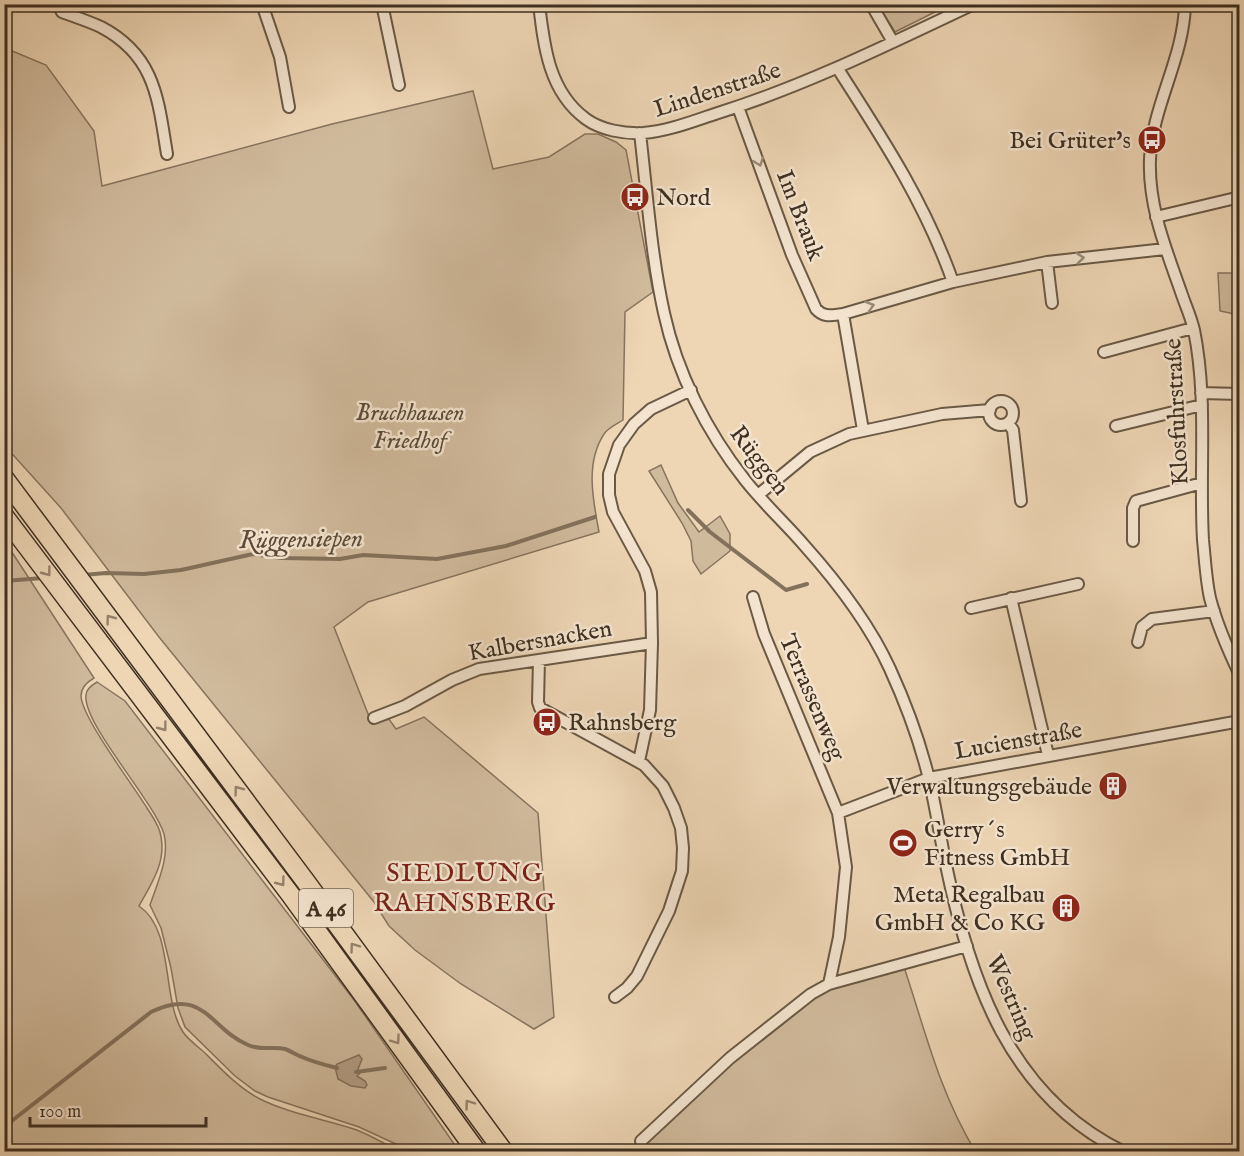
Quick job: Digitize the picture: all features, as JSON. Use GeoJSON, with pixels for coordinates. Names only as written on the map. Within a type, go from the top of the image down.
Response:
{"type":"FeatureCollection","features":[{"type":"Feature","properties":{"kind":"highway","name":"A 46"},"geometry":{"type":"LineString","coordinates":[[4,478],[146,666],[504,1152]]}},
{"type":"Feature","properties":{"kind":"highway","name":"A 46"},"geometry":{"type":"LineString","coordinates":[[8,521],[290,894],[477,1152]]}},
{"type":"Feature","properties":{"kind":"street"},"geometry":{"type":"LineString","coordinates":[[58,4],[62,12],[90,22],[112,34],[140,61],[155,87],[168,154]]}},
{"type":"Feature","properties":{"kind":"street"},"geometry":{"type":"LineString","coordinates":[[262,4],[278,50],[289,107]]}},
{"type":"Feature","properties":{"kind":"street"},"geometry":{"type":"LineString","coordinates":[[382,4],[399,85]]}},
{"type":"Feature","properties":{"kind":"street","name":"Lindenstraße"},"geometry":{"type":"LineString","coordinates":[[539,4],[549,65],[564,96],[577,111],[593,123],[615,131],[640,133],[675,127],[738,107],[838,69],[974,4]]}},
{"type":"Feature","properties":{"kind":"street"},"geometry":{"type":"LineString","coordinates":[[871,4],[893,42]]}},
{"type":"Feature","properties":{"kind":"street","name":"Klosfuhrstraße"},"geometry":{"type":"LineString","coordinates":[[1185,4],[1180,44],[1155,122],[1150,188],[1166,249],[1194,328],[1202,399],[1204,559],[1210,598],[1239,675]]}},
{"type":"Feature","properties":{"kind":"street"},"geometry":{"type":"LineString","coordinates":[[838,69],[918,200],[939,243],[953,282]]}},
{"type":"Feature","properties":{"kind":"street","name":"Im Brauk"},"geometry":{"type":"LineString","coordinates":[[738,107],[792,255],[816,309],[821,315],[843,314],[953,282],[1047,262],[1166,249]]}},
{"type":"Feature","properties":{"kind":"street","name":"Rüggen"},"geometry":{"type":"LineString","coordinates":[[640,133],[664,315],[671,340],[691,390],[719,443],[759,495],[823,567],[870,630],[902,696],[929,778]]}},
{"type":"Feature","properties":{"kind":"street"},"geometry":{"type":"LineString","coordinates":[[1156,217],[1239,197]]}},
{"type":"Feature","properties":{"kind":"street"},"geometry":{"type":"LineString","coordinates":[[1047,262],[1052,303]]}},
{"type":"Feature","properties":{"kind":"street"},"geometry":{"type":"LineString","coordinates":[[843,314],[863,430]]}},
{"type":"Feature","properties":{"kind":"street"},"geometry":{"type":"LineString","coordinates":[[1104,352],[1194,328]]}},
{"type":"Feature","properties":{"kind":"street"},"geometry":{"type":"LineString","coordinates":[[639,761],[650,710],[652,602],[649,581],[613,512],[609,495],[609,474],[619,445],[634,424],[651,410],[691,390]]}},
{"type":"Feature","properties":{"kind":"street"},"geometry":{"type":"LineString","coordinates":[[1116,426],[1202,399],[1239,394]]}},
{"type":"Feature","properties":{"kind":"street"},"geometry":{"type":"LineString","coordinates":[[759,495],[810,452],[837,438],[863,430],[942,414],[990,410],[998,402],[1009,404],[1012,407],[1013,416],[1005,425],[996,424],[990,418],[990,410]]}},
{"type":"Feature","properties":{"kind":"street"},"geometry":{"type":"LineString","coordinates":[[1008,423],[1013,432],[1021,501]]}},
{"type":"Feature","properties":{"kind":"street"},"geometry":{"type":"LineString","coordinates":[[1133,541],[1133,508],[1136,501],[1202,483]]}},
{"type":"Feature","properties":{"kind":"street"},"geometry":{"type":"LineString","coordinates":[[971,608],[1078,584]]}},
{"type":"Feature","properties":{"kind":"street","name":"Terrassenweg"},"geometry":{"type":"LineString","coordinates":[[753,597],[764,634],[838,813]]}},
{"type":"Feature","properties":{"kind":"street"},"geometry":{"type":"LineString","coordinates":[[1011,598],[1048,755]]}},
{"type":"Feature","properties":{"kind":"street"},"geometry":{"type":"LineString","coordinates":[[1138,642],[1142,627],[1152,619],[1214,610]]}},
{"type":"Feature","properties":{"kind":"street","name":"Kalbersnacken"},"geometry":{"type":"LineString","coordinates":[[374,718],[405,706],[473,670],[652,643]]}},
{"type":"Feature","properties":{"kind":"street"},"geometry":{"type":"LineString","coordinates":[[539,660],[538,702],[540,708],[639,761],[663,786],[678,818],[683,848],[682,871],[669,911],[647,959],[631,985],[615,997]]}},
{"type":"Feature","properties":{"kind":"street","name":"Lucienstraße"},"geometry":{"type":"LineString","coordinates":[[838,813],[929,778],[1239,721]]}},
{"type":"Feature","properties":{"kind":"street","name":"Westring"},"geometry":{"type":"LineString","coordinates":[[929,778],[946,867],[967,946],[986,1001],[1006,1041],[1027,1073],[1065,1113],[1089,1132],[1124,1152]]}},
{"type":"Feature","properties":{"kind":"street"},"geometry":{"type":"LineString","coordinates":[[829,984],[839,937],[846,867],[838,813]]}},
{"type":"Feature","properties":{"kind":"street"},"geometry":{"type":"LineString","coordinates":[[641,1141],[730,1058],[811,994],[829,984],[967,946]]}},
{"type":"Feature","properties":{"kind":"green space"},"geometry":{"type":"Polygon","coordinates":[[[878,5],[949,5],[895,32],[878,5]]]}},
{"type":"Feature","properties":{"kind":"green space","name":"Bruchhausen Friedhof"},"geometry":{"type":"Polygon","coordinates":[[[5,48],[46,65],[94,131],[102,186],[332,124],[473,91],[493,169],[549,157],[585,134],[598,134],[616,142],[626,150],[653,292],[625,312],[623,420],[604,434],[598,445],[592,469],[593,495],[599,532],[368,602],[334,627],[372,724],[389,719],[396,729],[424,717],[538,813],[554,1017],[534,1029],[461,984],[415,950],[389,926],[374,902],[159,637],[61,508],[5,446],[5,48]]]}},
{"type":"Feature","properties":{"kind":"green space"},"geometry":{"type":"Polygon","coordinates":[[[1218,273],[1239,273],[1239,315],[1220,311],[1218,273]]]}},
{"type":"Feature","properties":{"kind":"green space"},"geometry":{"type":"Polygon","coordinates":[[[661,465],[678,503],[699,532],[720,516],[730,534],[730,551],[701,574],[693,561],[691,541],[682,523],[649,471],[661,465]]]}},
{"type":"Feature","properties":{"kind":"green space"},"geometry":{"type":"Polygon","coordinates":[[[4,540],[94,678],[87,683],[81,696],[90,720],[159,829],[162,847],[159,864],[153,881],[139,906],[150,917],[158,931],[172,1002],[183,1032],[231,1078],[258,1098],[293,1112],[360,1131],[399,1151],[5,1151],[4,540]]]}},
{"type":"Feature","properties":{"kind":"green space"},"geometry":{"type":"Polygon","coordinates":[[[97,682],[125,701],[354,1000],[459,1151],[411,1151],[359,1127],[268,1097],[255,1091],[235,1076],[185,1027],[178,1008],[161,928],[150,905],[164,861],[164,834],[147,802],[95,724],[88,708],[86,693],[97,682]]]}},
{"type":"Feature","properties":{"kind":"green space"},"geometry":{"type":"Polygon","coordinates":[[[904,967],[943,1084],[975,1151],[632,1152],[753,1043],[814,996],[843,984],[904,967]]]}},
{"type":"Feature","properties":{"kind":"shaded area"},"geometry":{"type":"Polygon","coordinates":[[[359,1055],[362,1059],[358,1069],[360,1073],[357,1076],[365,1081],[367,1085],[365,1088],[351,1086],[338,1079],[335,1067],[359,1055]]]}},
{"type":"Feature","properties":{"kind":"waterway"},"geometry":{"type":"LineString","coordinates":[[688,510],[710,532],[786,590],[807,584]]}},
{"type":"Feature","properties":{"kind":"waterway","name":"Rüggensiepen"},"geometry":{"type":"LineString","coordinates":[[83,575],[144,574],[181,570],[253,554],[282,558],[340,559],[363,555],[437,559],[506,546],[595,517]]}},
{"type":"Feature","properties":{"kind":"waterway","name":"Rüggensiepen"},"geometry":{"type":"LineString","coordinates":[[4,581],[43,578]]}},
{"type":"Feature","properties":{"kind":"waterway"},"geometry":{"type":"LineString","coordinates":[[4,1127],[151,1012],[169,1005],[183,1004],[195,1007],[235,1038],[248,1045],[258,1048],[285,1049],[337,1068]]}},
{"type":"Feature","properties":{"kind":"waterway"},"geometry":{"type":"LineString","coordinates":[[356,1072],[385,1068]]}},
{"type":"Feature","properties":{"kind":"place","name":"Bei Grüter's"},"geometry":{"type":"Point","coordinates":[1152,140]}},
{"type":"Feature","properties":{"kind":"place","name":"Nord"},"geometry":{"type":"Point","coordinates":[635,197]}},
{"type":"Feature","properties":{"kind":"place","name":"Rahnsberg"},"geometry":{"type":"Point","coordinates":[547,722]}},
{"type":"Feature","properties":{"kind":"place","name":"Verwaltungsgebäude"},"geometry":{"type":"Point","coordinates":[1113,786]}},
{"type":"Feature","properties":{"kind":"place","name":"Gerry´s Fitness GmbH"},"geometry":{"type":"Point","coordinates":[903,843]}},
{"type":"Feature","properties":{"kind":"place","name":"Meta Regalbau GmbH & Co KG"},"geometry":{"type":"Point","coordinates":[1066,908]}},
{"type":"Feature","properties":{"kind":"district","name":"SIEDLUNG RAHNSBERG"},"geometry":{"type":"Point","coordinates":[465,887]}}]}
